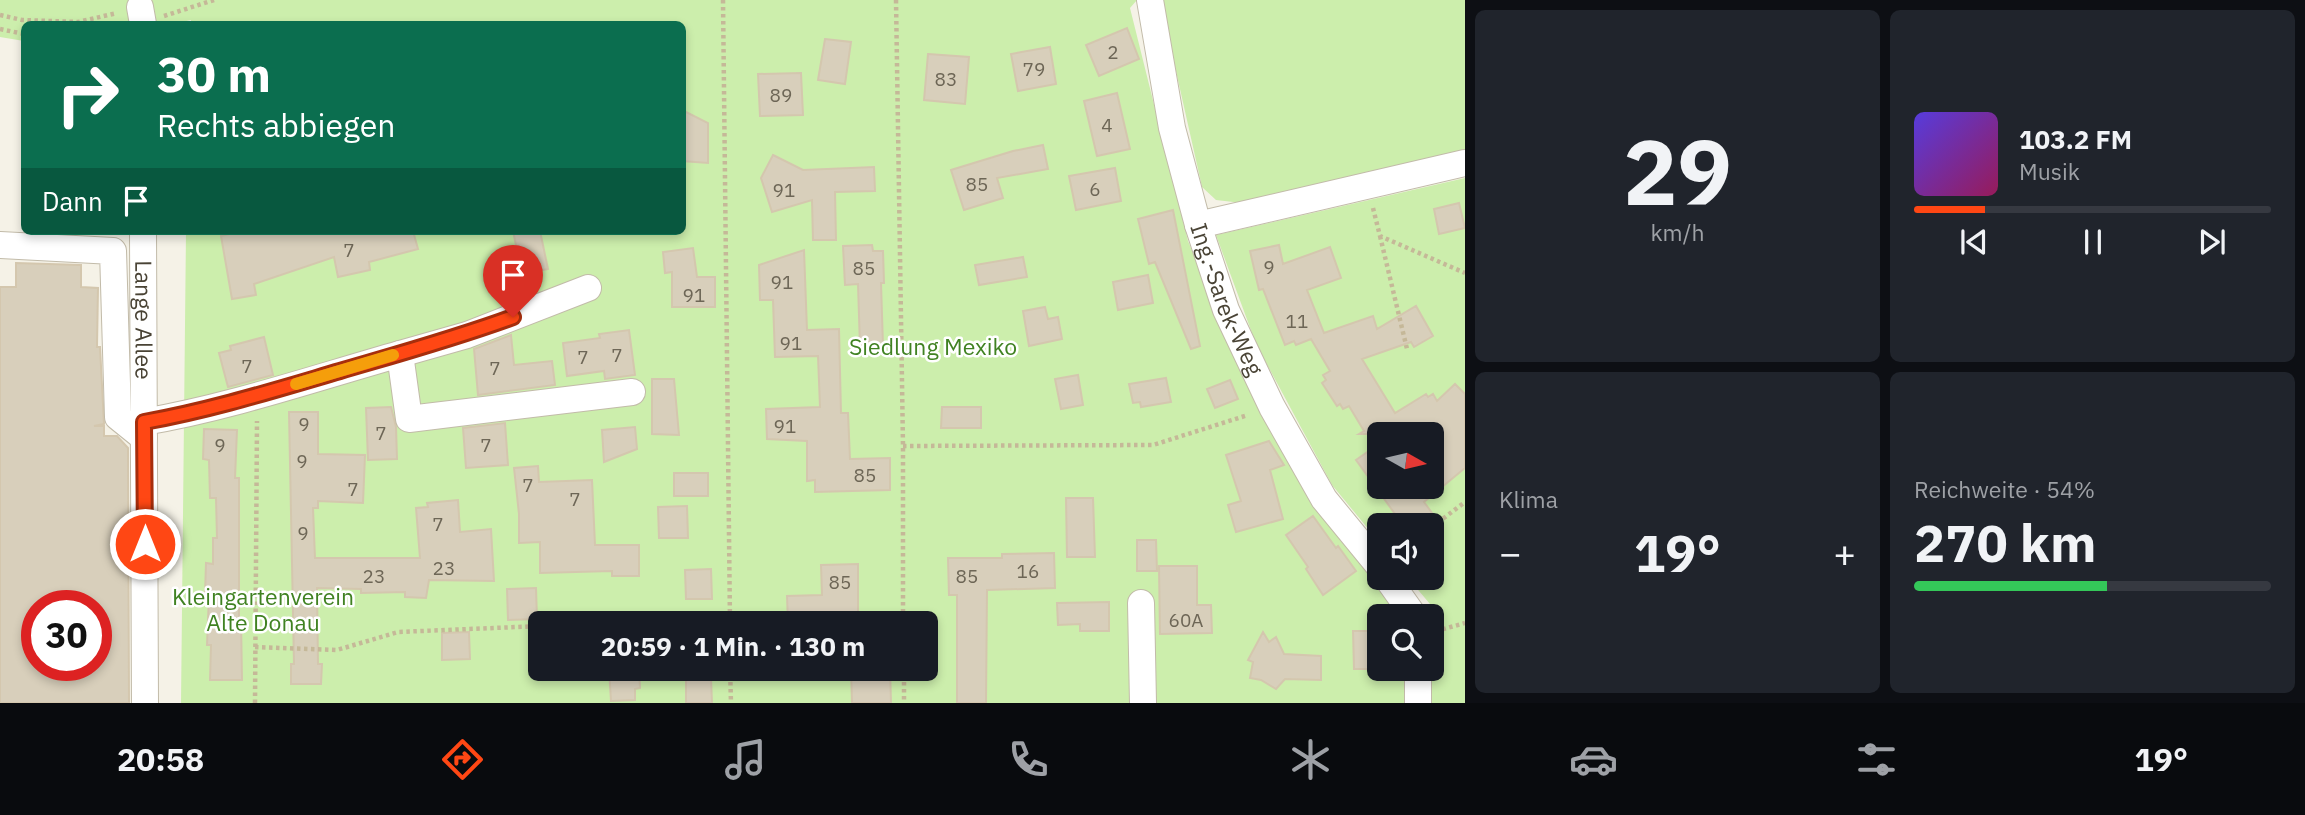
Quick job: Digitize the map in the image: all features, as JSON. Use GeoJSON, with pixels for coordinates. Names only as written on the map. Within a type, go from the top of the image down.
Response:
{"type":"FeatureCollection","features":[{"type":"Feature","properties":{"kind":"street","name":"Ing.-Sarek-Weg"},"geometry":{"type":"LineString","coordinates":[[1150,0],[1172,128],[1198,225],[1226,310],[1272,407],[1324,499],[1367,551]]}},
{"type":"Feature","properties":{"kind":"street"},"geometry":{"type":"LineString","coordinates":[[1198,225],[1465,163]]}},
{"type":"Feature","properties":{"kind":"street","name":"Lange Allee"},"geometry":{"type":"LineString","coordinates":[[144,235],[145,703]]}},
{"type":"Feature","properties":{"kind":"street"},"geometry":{"type":"LineString","coordinates":[[0,245],[113,251],[118,417],[144,430],[181,415],[257,396],[467,335],[588,288]]}},
{"type":"Feature","properties":{"kind":"street"},"geometry":{"type":"LineString","coordinates":[[400,354],[409,419],[632,392]]}},
{"type":"Feature","properties":{"kind":"street"},"geometry":{"type":"LineString","coordinates":[[1141,603],[1143,703]]}},
{"type":"Feature","properties":{"kind":"street"},"geometry":{"type":"LineString","coordinates":[[1418,681],[1418,703]]}},
{"type":"Feature","properties":{"kind":"path"},"geometry":{"type":"LineString","coordinates":[[94,21],[142,18],[214,0]]}},
{"type":"Feature","properties":{"kind":"path"},"geometry":{"type":"LineString","coordinates":[[723,0],[730,611]]}},
{"type":"Feature","properties":{"kind":"path"},"geometry":{"type":"LineString","coordinates":[[896,0],[904,611]]}},
{"type":"Feature","properties":{"kind":"path"},"geometry":{"type":"LineString","coordinates":[[0,15],[22,20],[50,21]]}},
{"type":"Feature","properties":{"kind":"path"},"geometry":{"type":"LineString","coordinates":[[0,29],[21,33]]}},
{"type":"Feature","properties":{"kind":"path"},"geometry":{"type":"LineString","coordinates":[[1367,186],[1408,349]]}},
{"type":"Feature","properties":{"kind":"path"},"geometry":{"type":"LineString","coordinates":[[1380,236],[1465,273]]}},
{"type":"Feature","properties":{"kind":"path"},"geometry":{"type":"LineString","coordinates":[[255,703],[257,396]]}},
{"type":"Feature","properties":{"kind":"path"},"geometry":{"type":"LineString","coordinates":[[903,446],[1153,445],[1272,407]]}},
{"type":"Feature","properties":{"kind":"path"},"geometry":{"type":"LineString","coordinates":[[1444,518],[1465,502]]}},
{"type":"Feature","properties":{"kind":"path"},"geometry":{"type":"LineString","coordinates":[[1444,628],[1465,623]]}},
{"type":"Feature","properties":{"kind":"path"},"geometry":{"type":"LineString","coordinates":[[255,647],[337,650],[398,632],[528,627]]}},
{"type":"Feature","properties":{"kind":"path"},"geometry":{"type":"LineString","coordinates":[[730,681],[731,703]]}},
{"type":"Feature","properties":{"kind":"path"},"geometry":{"type":"LineString","coordinates":[[904,681],[904,703]]}},
{"type":"Feature","properties":{"kind":"green space","name":"Siedlung Mexiko"},"geometry":{"type":"Polygon","coordinates":[[[0,0],[1137,0],[1130,8],[1188,241],[1251,392],[1318,509],[1367,571],[1367,590],[1382,590],[1393,604],[1367,604],[1367,681],[1404,681],[1405,703],[181,703],[186,235],[686,235],[686,21],[21,21],[21,40],[0,37],[0,0]]]}},
{"type":"Feature","properties":{"kind":"green space"},"geometry":{"type":"Polygon","coordinates":[[[1160,0],[1465,0],[1465,152],[1242,203],[1216,200],[1202,187],[1160,0]]]}},
{"type":"Feature","properties":{"kind":"green space"},"geometry":{"type":"Polygon","coordinates":[[[1465,178],[1465,703],[1431,703],[1431,681],[1444,681],[1444,604],[1430,604],[1418,590],[1444,590],[1444,513],[1367,513],[1367,527],[1332,485],[1256,344],[1216,235],[1465,178]]]}},
{"type":"Feature","properties":{"kind":"building"},"geometry":{"type":"Polygon","coordinates":[[[1127,28],[1139,59],[1099,76],[1086,45],[1127,28]]]}},
{"type":"Feature","properties":{"kind":"building"},"geometry":{"type":"Polygon","coordinates":[[[825,39],[851,42],[845,84],[818,80],[825,39]]]}},
{"type":"Feature","properties":{"kind":"building"},"geometry":{"type":"Polygon","coordinates":[[[1050,47],[1056,84],[1018,91],[1011,54],[1050,47]]]}},
{"type":"Feature","properties":{"kind":"building"},"geometry":{"type":"Polygon","coordinates":[[[928,54],[969,57],[965,104],[924,100],[928,54]]]}},
{"type":"Feature","properties":{"kind":"building"},"geometry":{"type":"Polygon","coordinates":[[[801,73],[803,115],[760,116],[758,74],[801,73]]]}},
{"type":"Feature","properties":{"kind":"building"},"geometry":{"type":"Polygon","coordinates":[[[1117,93],[1130,149],[1097,156],[1084,101],[1117,93]]]}},
{"type":"Feature","properties":{"kind":"building"},"geometry":{"type":"Polygon","coordinates":[[[686,112],[708,123],[708,163],[686,161],[686,112]]]}},
{"type":"Feature","properties":{"kind":"building"},"geometry":{"type":"Polygon","coordinates":[[[1043,145],[1048,169],[997,178],[1003,198],[964,210],[951,170],[1043,145]]]}},
{"type":"Feature","properties":{"kind":"building"},"geometry":{"type":"Polygon","coordinates":[[[773,155],[803,170],[874,167],[875,191],[835,192],[836,240],[813,240],[812,200],[772,212],[761,178],[773,155]]]}},
{"type":"Feature","properties":{"kind":"building"},"geometry":{"type":"Polygon","coordinates":[[[1115,168],[1121,201],[1076,210],[1069,176],[1115,168]]]}},
{"type":"Feature","properties":{"kind":"building"},"geometry":{"type":"Polygon","coordinates":[[[1459,203],[1465,228],[1439,234],[1434,209],[1459,203]]]}},
{"type":"Feature","properties":{"kind":"building"},"geometry":{"type":"Polygon","coordinates":[[[1173,210],[1200,346],[1191,349],[1155,262],[1149,264],[1138,219],[1173,210]]]}},
{"type":"Feature","properties":{"kind":"building"},"geometry":{"type":"Polygon","coordinates":[[[414,235],[418,249],[369,262],[370,270],[338,277],[334,257],[254,284],[256,295],[232,299],[221,236],[414,235]]]}},
{"type":"Feature","properties":{"kind":"building"},"geometry":{"type":"Polygon","coordinates":[[[514,235],[541,235],[548,269],[522,274],[514,235]]]}},
{"type":"Feature","properties":{"kind":"building"},"geometry":{"type":"Polygon","coordinates":[[[872,245],[873,251],[883,251],[883,346],[860,347],[858,284],[845,285],[843,246],[872,245]]]}},
{"type":"Feature","properties":{"kind":"building"},"geometry":{"type":"Polygon","coordinates":[[[1279,245],[1283,264],[1330,247],[1341,278],[1307,290],[1324,333],[1373,316],[1377,329],[1416,306],[1433,336],[1414,347],[1411,342],[1362,359],[1395,413],[1426,394],[1428,397],[1433,394],[1437,401],[1455,384],[1465,394],[1465,468],[1444,485],[1444,422],[1367,422],[1367,434],[1359,434],[1364,431],[1349,406],[1343,409],[1340,404],[1337,406],[1322,383],[1326,380],[1323,375],[1330,371],[1311,339],[1296,345],[1294,341],[1285,345],[1263,289],[1259,290],[1250,251],[1279,245]]]}},
{"type":"Feature","properties":{"kind":"building"},"geometry":{"type":"Polygon","coordinates":[[[693,248],[697,277],[715,277],[715,307],[672,307],[672,272],[665,273],[663,252],[693,248]]]}},
{"type":"Feature","properties":{"kind":"building"},"geometry":{"type":"Polygon","coordinates":[[[804,250],[807,330],[839,329],[841,413],[848,413],[850,459],[890,458],[890,490],[815,492],[815,480],[807,481],[807,441],[767,439],[766,409],[820,407],[818,356],[775,357],[773,300],[760,300],[759,265],[804,250]]]}},
{"type":"Feature","properties":{"kind":"building"},"geometry":{"type":"Polygon","coordinates":[[[1023,257],[1027,277],[979,285],[975,265],[1023,257]]]}},
{"type":"Feature","properties":{"kind":"building"},"geometry":{"type":"Polygon","coordinates":[[[16,263],[81,265],[81,287],[98,288],[97,347],[100,347],[104,424],[94,426],[104,426],[104,436],[117,436],[128,448],[129,703],[0,703],[0,287],[16,287],[16,263]]]}},
{"type":"Feature","properties":{"kind":"building"},"geometry":{"type":"Polygon","coordinates":[[[1148,275],[1153,303],[1118,310],[1113,282],[1148,275]]]}},
{"type":"Feature","properties":{"kind":"building"},"geometry":{"type":"Polygon","coordinates":[[[1045,307],[1048,319],[1058,317],[1062,339],[1029,346],[1023,311],[1045,307]]]}},
{"type":"Feature","properties":{"kind":"building"},"geometry":{"type":"Polygon","coordinates":[[[629,330],[635,375],[605,379],[604,371],[567,376],[563,343],[600,338],[599,334],[629,330]]]}},
{"type":"Feature","properties":{"kind":"building"},"geometry":{"type":"Polygon","coordinates":[[[511,335],[514,365],[552,361],[555,385],[478,395],[474,349],[511,335]]]}},
{"type":"Feature","properties":{"kind":"building"},"geometry":{"type":"Polygon","coordinates":[[[264,337],[273,375],[228,387],[219,353],[231,350],[230,346],[264,337]]]}},
{"type":"Feature","properties":{"kind":"building"},"geometry":{"type":"Polygon","coordinates":[[[1078,375],[1083,405],[1061,409],[1055,379],[1078,375]]]}},
{"type":"Feature","properties":{"kind":"building"},"geometry":{"type":"Polygon","coordinates":[[[1166,378],[1171,402],[1141,407],[1140,402],[1133,403],[1129,384],[1166,378]]]}},
{"type":"Feature","properties":{"kind":"building"},"geometry":{"type":"Polygon","coordinates":[[[652,379],[674,379],[679,435],[652,434],[652,379]]]}},
{"type":"Feature","properties":{"kind":"building"},"geometry":{"type":"Polygon","coordinates":[[[1230,380],[1238,399],[1215,408],[1207,389],[1230,380]]]}},
{"type":"Feature","properties":{"kind":"building"},"geometry":{"type":"Polygon","coordinates":[[[391,407],[396,427],[397,459],[368,460],[366,408],[391,407]]]}},
{"type":"Feature","properties":{"kind":"building"},"geometry":{"type":"Polygon","coordinates":[[[942,407],[981,407],[981,428],[941,428],[942,407]]]}},
{"type":"Feature","properties":{"kind":"building"},"geometry":{"type":"Polygon","coordinates":[[[289,412],[318,412],[318,454],[365,455],[363,503],[318,501],[318,508],[313,508],[315,558],[420,558],[416,508],[428,507],[427,503],[458,500],[460,532],[491,529],[494,581],[429,580],[426,598],[405,597],[405,592],[361,593],[361,589],[317,588],[318,664],[322,664],[321,684],[291,684],[291,664],[294,664],[289,412]]]}},
{"type":"Feature","properties":{"kind":"building"},"geometry":{"type":"Polygon","coordinates":[[[505,423],[508,465],[466,468],[463,428],[505,423]]]}},
{"type":"Feature","properties":{"kind":"building"},"geometry":{"type":"Polygon","coordinates":[[[635,427],[637,449],[604,462],[602,430],[635,427]]]}},
{"type":"Feature","properties":{"kind":"building"},"geometry":{"type":"Polygon","coordinates":[[[204,429],[237,430],[235,478],[239,478],[239,620],[242,680],[210,680],[211,645],[207,645],[209,595],[205,595],[206,563],[213,564],[213,538],[217,538],[216,498],[210,498],[209,460],[203,459],[204,429]]]}},
{"type":"Feature","properties":{"kind":"building"},"geometry":{"type":"Polygon","coordinates":[[[1269,441],[1284,465],[1270,470],[1283,519],[1236,532],[1228,505],[1241,501],[1226,455],[1269,441]]]}},
{"type":"Feature","properties":{"kind":"building"},"geometry":{"type":"Polygon","coordinates":[[[1367,452],[1367,475],[1356,460],[1367,452]]]}},
{"type":"Feature","properties":{"kind":"building"},"geometry":{"type":"Polygon","coordinates":[[[538,466],[539,482],[592,480],[595,545],[639,545],[639,576],[612,576],[612,571],[540,573],[540,542],[519,543],[514,468],[538,466]]]}},
{"type":"Feature","properties":{"kind":"building"},"geometry":{"type":"Polygon","coordinates":[[[674,473],[708,473],[708,496],[674,496],[674,473]]]}},
{"type":"Feature","properties":{"kind":"building"},"geometry":{"type":"Polygon","coordinates":[[[1066,498],[1093,498],[1095,557],[1067,557],[1066,498]]]}},
{"type":"Feature","properties":{"kind":"building"},"geometry":{"type":"Polygon","coordinates":[[[1384,499],[1428,499],[1424,502],[1432,513],[1394,513],[1384,499]]]}},
{"type":"Feature","properties":{"kind":"building"},"geometry":{"type":"Polygon","coordinates":[[[687,506],[688,538],[659,538],[658,507],[687,506]]]}},
{"type":"Feature","properties":{"kind":"building"},"geometry":{"type":"Polygon","coordinates":[[[1313,516],[1356,571],[1323,595],[1286,535],[1313,516]]]}},
{"type":"Feature","properties":{"kind":"building"},"geometry":{"type":"Polygon","coordinates":[[[1137,540],[1156,540],[1157,571],[1137,571],[1137,540]]]}},
{"type":"Feature","properties":{"kind":"building"},"geometry":{"type":"Polygon","coordinates":[[[1054,553],[1055,588],[987,590],[986,703],[957,703],[957,595],[949,595],[948,558],[1002,558],[1002,554],[1054,553]]]}},
{"type":"Feature","properties":{"kind":"building"},"geometry":{"type":"Polygon","coordinates":[[[858,564],[858,611],[788,611],[787,596],[822,595],[821,565],[858,564]]]}},
{"type":"Feature","properties":{"kind":"building"},"geometry":{"type":"Polygon","coordinates":[[[1159,566],[1197,566],[1197,605],[1211,605],[1212,633],[1160,634],[1159,566]]]}},
{"type":"Feature","properties":{"kind":"building"},"geometry":{"type":"Polygon","coordinates":[[[711,569],[712,599],[686,599],[685,570],[711,569]]]}},
{"type":"Feature","properties":{"kind":"building"},"geometry":{"type":"Polygon","coordinates":[[[536,588],[537,611],[528,611],[528,619],[508,620],[507,589],[536,588]]]}},
{"type":"Feature","properties":{"kind":"building"},"geometry":{"type":"Polygon","coordinates":[[[1109,602],[1109,631],[1080,631],[1080,624],[1058,625],[1057,603],[1109,602]]]}},
{"type":"Feature","properties":{"kind":"building"},"geometry":{"type":"Polygon","coordinates":[[[1353,631],[1367,631],[1367,669],[1354,669],[1353,631]]]}},
{"type":"Feature","properties":{"kind":"building"},"geometry":{"type":"Polygon","coordinates":[[[469,632],[470,659],[442,660],[442,633],[469,632]]]}},
{"type":"Feature","properties":{"kind":"building"},"geometry":{"type":"Polygon","coordinates":[[[1263,632],[1269,642],[1276,637],[1284,654],[1321,656],[1321,680],[1285,679],[1276,689],[1261,680],[1250,678],[1253,662],[1248,660],[1263,632]]]}},
{"type":"Feature","properties":{"kind":"building"},"geometry":{"type":"Polygon","coordinates":[[[610,681],[640,681],[640,688],[635,689],[635,700],[611,701],[610,681]]]}},
{"type":"Feature","properties":{"kind":"building"},"geometry":{"type":"Polygon","coordinates":[[[686,681],[711,681],[712,703],[686,703],[686,681]]]}},
{"type":"Feature","properties":{"kind":"building"},"geometry":{"type":"Polygon","coordinates":[[[851,681],[890,681],[891,703],[852,703],[851,681]]]}},
{"type":"Feature","properties":{"kind":"slow traffic"},"geometry":{"type":"LineString","coordinates":[[296,384],[393,355]]}},
{"type":"Feature","properties":{"kind":"route"},"geometry":{"type":"LineString","coordinates":[[145,544],[144,422],[257,396],[467,335],[513,317]]}},
{"type":"Feature","properties":{"kind":"park label","name":"Kleingartenverein Alte Donau"},"geometry":{"type":"Point","coordinates":[263,610]}}]}
